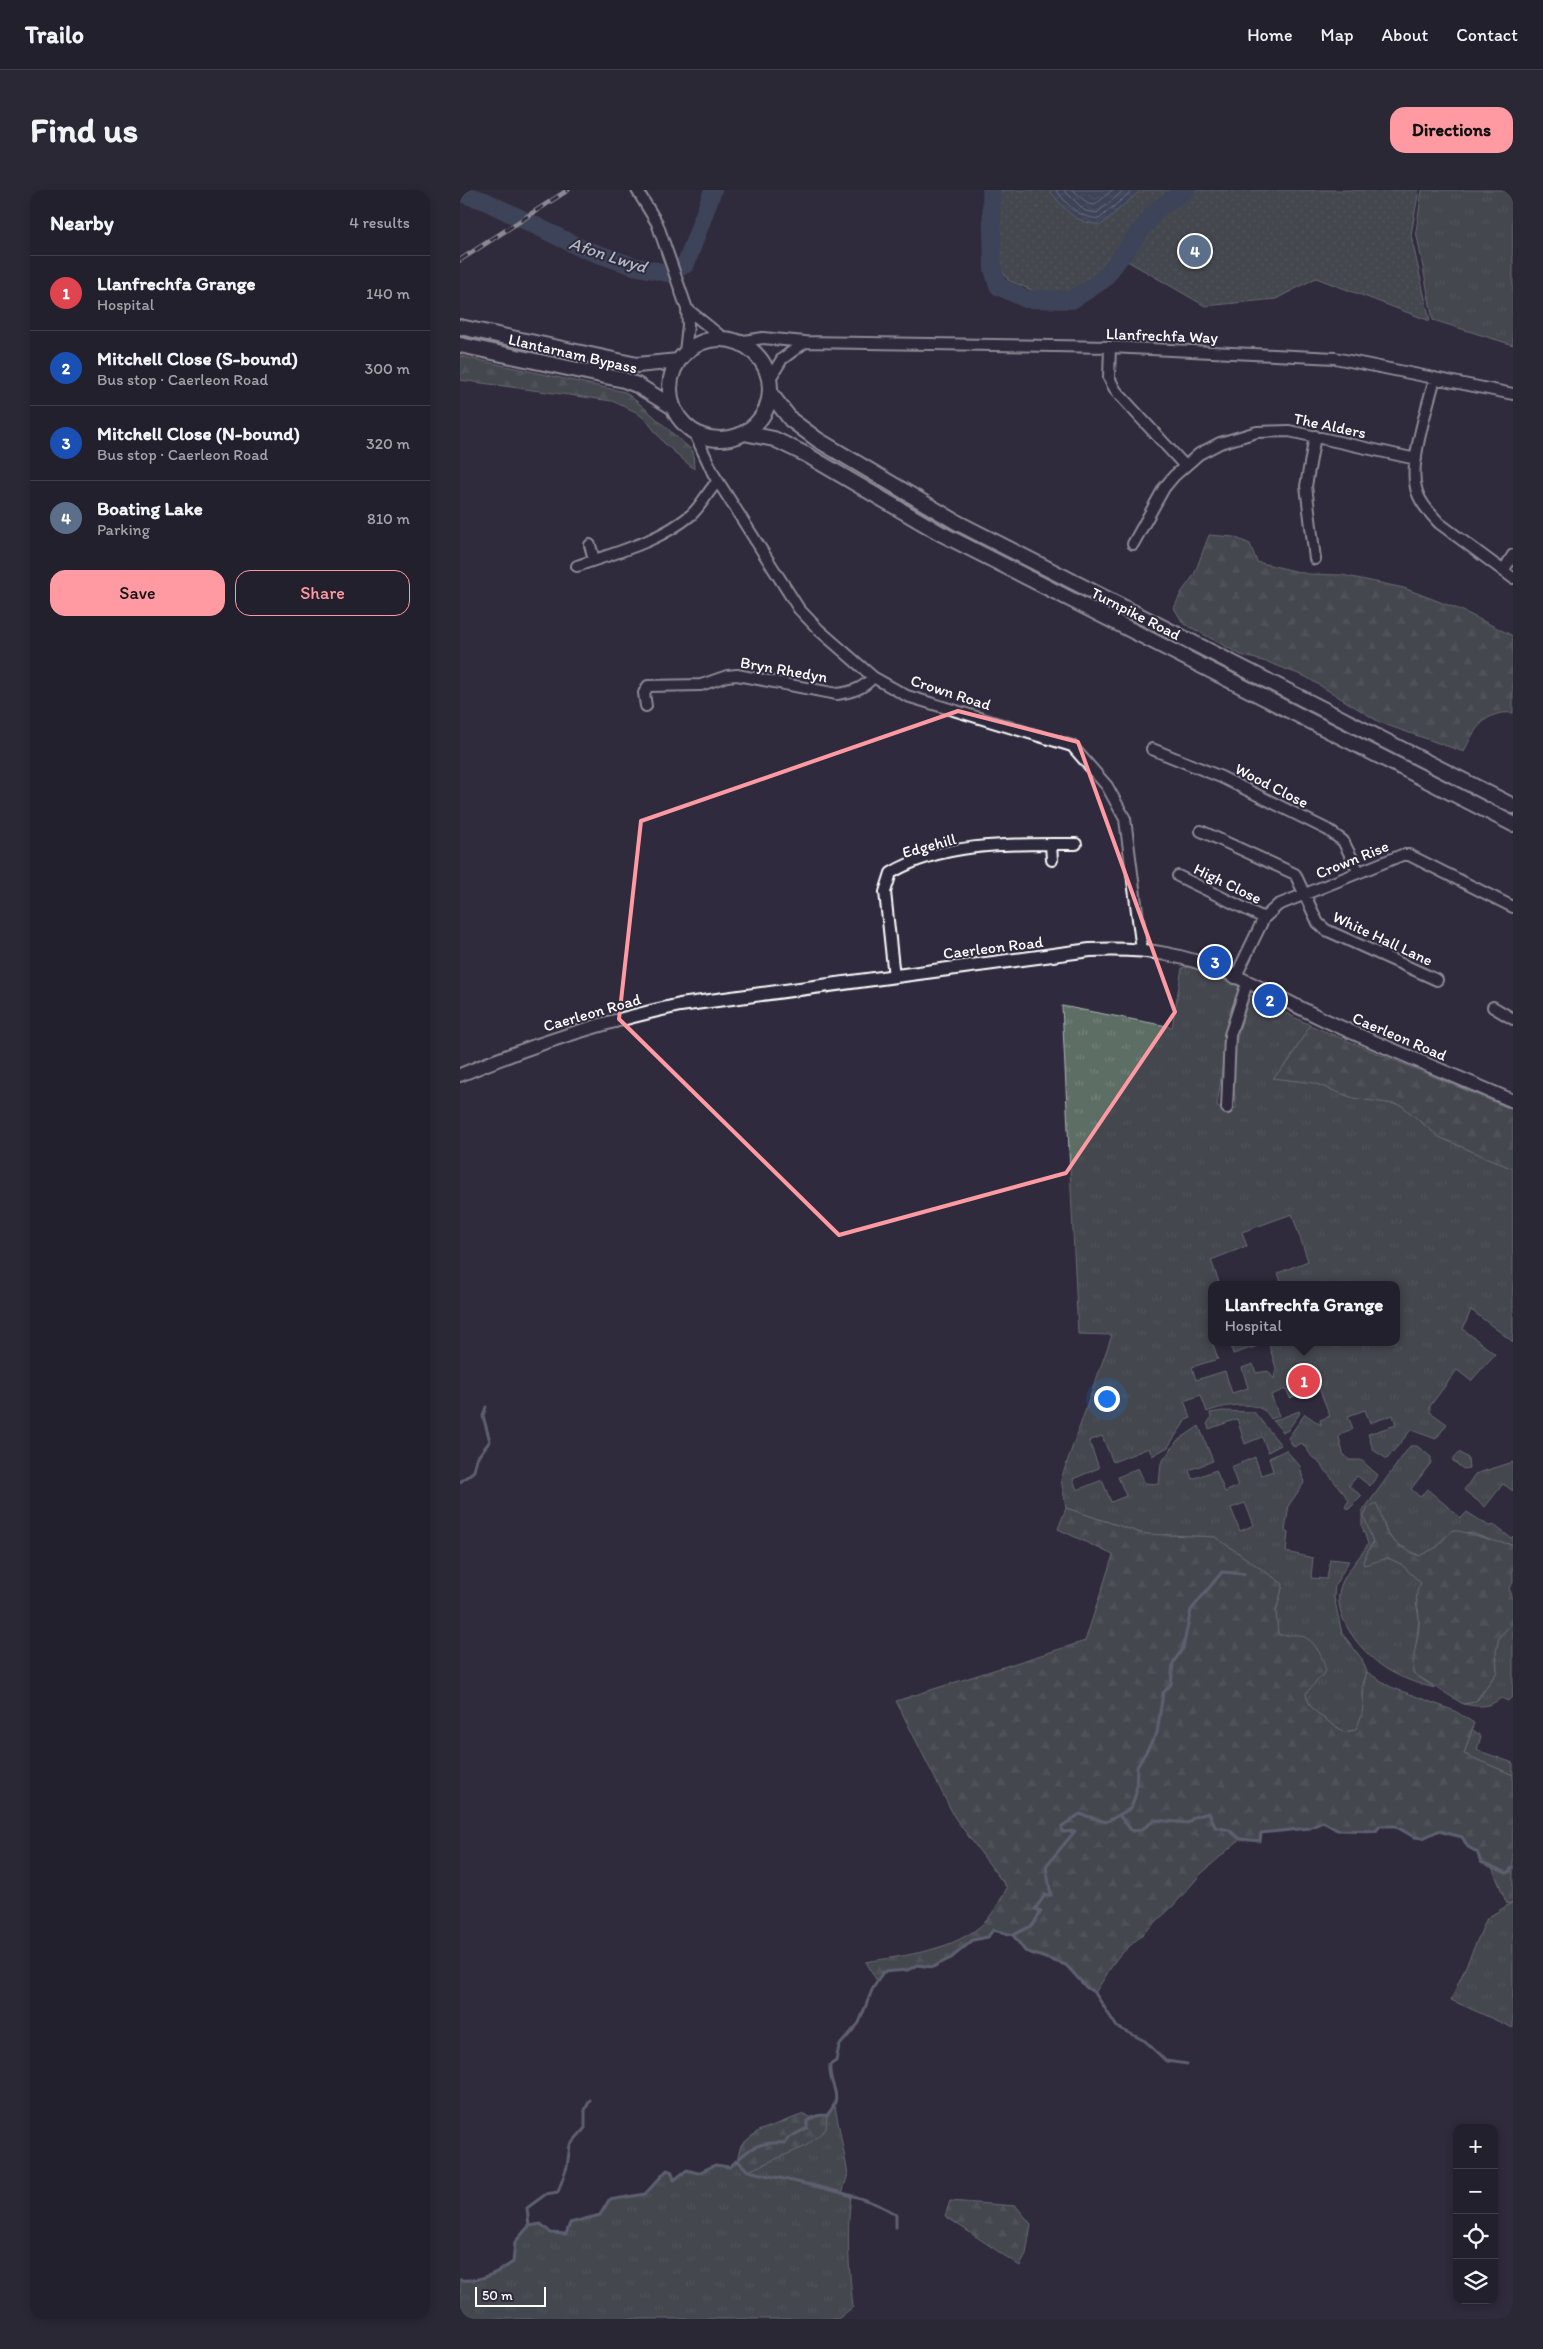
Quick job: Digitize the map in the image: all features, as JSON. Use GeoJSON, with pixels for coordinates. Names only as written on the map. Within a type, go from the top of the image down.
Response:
{"type":"FeatureCollection","features":[{"type":"Feature","properties":{"kind":"highway","name":"Llantarnam Bypass"},"geometry":{"type":"LineString","coordinates":[[460,327],[637,364],[682,356]]}},
{"type":"Feature","properties":{"kind":"highway"},"geometry":{"type":"LineString","coordinates":[[724,339],[738,342],[747,347],[762,361],[770,387],[762,416],[744,433],[732,438],[719,439],[694,432],[678,417],[673,407],[670,383],[682,356],[703,341],[724,339]]}},
{"type":"Feature","properties":{"kind":"highway","name":"Llantarnam Bypass"},"geometry":{"type":"LineString","coordinates":[[460,345],[624,380],[673,407]]}},
{"type":"Feature","properties":{"kind":"highway","name":"Turnpike Road"},"geometry":{"type":"LineString","coordinates":[[770,387],[792,420],[818,440],[958,523],[1513,806]]}},
{"type":"Feature","properties":{"kind":"highway","name":"Turnpike Road"},"geometry":{"type":"LineString","coordinates":[[744,433],[774,439],[807,455],[940,533],[1513,824]]}},
{"type":"Feature","properties":{"kind":"main road","name":"Caerleon Road"},"geometry":{"type":"LineString","coordinates":[[460,1075],[517,1050],[618,1019],[680,1006],[1090,950],[1142,950],[1184,958],[1241,980],[1336,1026],[1513,1101]]}},
{"type":"Feature","properties":{"kind":"street"},"geometry":{"type":"LineString","coordinates":[[637,190],[657,223],[687,309],[688,325],[682,356]]}},
{"type":"Feature","properties":{"kind":"street"},"geometry":{"type":"LineString","coordinates":[[687,309],[724,339]]}},
{"type":"Feature","properties":{"kind":"street","name":"Llanfrechfa Way"},"geometry":{"type":"LineString","coordinates":[[738,342],[763,338],[805,342],[1110,347],[1336,358],[1513,394]]}},
{"type":"Feature","properties":{"kind":"street"},"geometry":{"type":"LineString","coordinates":[[770,387],[782,359],[805,342]]}},
{"type":"Feature","properties":{"kind":"street"},"geometry":{"type":"LineString","coordinates":[[1110,347],[1109,378],[1116,391],[1186,466]]}},
{"type":"Feature","properties":{"kind":"street"},"geometry":{"type":"LineString","coordinates":[[1435,378],[1416,459],[1414,476],[1416,489],[1429,513],[1439,523],[1513,578]]}},
{"type":"Feature","properties":{"kind":"street","name":"The Alders"},"geometry":{"type":"LineString","coordinates":[[1133,544],[1164,488],[1199,454],[1220,443],[1256,432],[1289,431],[1416,459]]}},
{"type":"Feature","properties":{"kind":"street","name":"Crown Road"},"geometry":{"type":"LineString","coordinates":[[694,432],[716,478],[799,609],[819,630],[873,677],[907,696],[1072,746],[1107,786],[1125,819],[1142,950]]}},
{"type":"Feature","properties":{"kind":"street"},"geometry":{"type":"LineString","coordinates":[[1315,559],[1306,486],[1316,436]]}},
{"type":"Feature","properties":{"kind":"street"},"geometry":{"type":"LineString","coordinates":[[577,566],[650,541],[671,530],[692,514],[716,478]]}},
{"type":"Feature","properties":{"kind":"street"},"geometry":{"type":"LineString","coordinates":[[590,546],[594,560]]}},
{"type":"Feature","properties":{"kind":"street"},"geometry":{"type":"LineString","coordinates":[[1503,571],[1513,556]]}},
{"type":"Feature","properties":{"kind":"street","name":"Bryn Rhedyn"},"geometry":{"type":"LineString","coordinates":[[646,706],[644,692],[648,686],[701,684],[726,676],[737,675],[837,694],[852,692],[866,685],[873,677]]}},
{"type":"Feature","properties":{"kind":"street","name":"Wood Close"},"geometry":{"type":"LineString","coordinates":[[1152,749],[1221,776],[1328,830],[1343,841],[1359,872]]}},
{"type":"Feature","properties":{"kind":"street","name":"White Hall Lane"},"geometry":{"type":"LineString","coordinates":[[1201,831],[1295,874],[1318,923],[1326,930],[1437,980]]}},
{"type":"Feature","properties":{"kind":"street","name":"Edgehill"},"geometry":{"type":"LineString","coordinates":[[894,977],[885,892],[892,873],[906,864],[943,853],[1009,844],[1076,844]]}},
{"type":"Feature","properties":{"kind":"street"},"geometry":{"type":"LineString","coordinates":[[1051,844],[1052,860]]}},
{"type":"Feature","properties":{"kind":"street","name":"Crown Rise"},"geometry":{"type":"LineString","coordinates":[[1227,1108],[1230,1035],[1241,980],[1264,918],[1278,905],[1402,854],[1409,855],[1513,907]]}},
{"type":"Feature","properties":{"kind":"street","name":"High Close"},"geometry":{"type":"LineString","coordinates":[[1178,876],[1264,918]]}},
{"type":"Feature","properties":{"kind":"street"},"geometry":{"type":"LineString","coordinates":[[1493,1007],[1513,1019]]}},
{"type":"Feature","properties":{"kind":"highlighted area"},"geometry":{"type":"Polygon","coordinates":[[[958,711],[1078,742],[1175,1012],[1066,1173],[839,1235],[619,1019],[641,821],[958,711]]]}},
{"type":"Feature","properties":{"kind":"green space"},"geometry":{"type":"Polygon","coordinates":[[[998,190],[1419,190],[1411,235],[1430,321],[1316,278],[1276,299],[1205,306],[1117,255],[1099,279],[1072,296],[1036,292],[1008,280],[998,264],[998,190]]]}},
{"type":"Feature","properties":{"kind":"green space"},"geometry":{"type":"Polygon","coordinates":[[[1422,190],[1513,190],[1513,345],[1433,320],[1416,231],[1422,190]]]}},
{"type":"Feature","properties":{"kind":"green space"},"geometry":{"type":"Polygon","coordinates":[[[460,356],[625,392],[693,451],[694,469],[664,443],[646,420],[636,412],[612,401],[460,380],[460,356]]]}},
{"type":"Feature","properties":{"kind":"green space"},"geometry":{"type":"Polygon","coordinates":[[[1209,535],[1234,537],[1250,544],[1257,562],[1308,574],[1342,575],[1404,588],[1461,610],[1513,636],[1513,713],[1504,713],[1488,718],[1472,736],[1464,752],[1381,723],[1306,677],[1270,663],[1241,655],[1183,623],[1174,608],[1181,593],[1194,575],[1209,535]]]}},
{"type":"Feature","properties":{"kind":"green space"},"geometry":{"type":"Polygon","coordinates":[[[1193,966],[1210,971],[1242,986],[1225,1048],[1217,1107],[1236,1108],[1231,1067],[1250,995],[1310,1025],[1289,1061],[1274,1078],[1314,1083],[1353,1098],[1401,1105],[1439,1137],[1513,1169],[1513,1342],[1471,1310],[1463,1329],[1495,1354],[1471,1381],[1457,1370],[1430,1406],[1430,1412],[1447,1424],[1436,1439],[1411,1430],[1387,1459],[1373,1450],[1368,1434],[1396,1425],[1393,1415],[1370,1423],[1365,1410],[1348,1416],[1353,1429],[1342,1433],[1339,1437],[1343,1453],[1349,1460],[1361,1460],[1378,1475],[1370,1486],[1357,1476],[1349,1486],[1362,1496],[1348,1510],[1345,1507],[1349,1500],[1317,1460],[1313,1458],[1302,1443],[1294,1447],[1288,1438],[1305,1414],[1321,1425],[1320,1420],[1330,1416],[1313,1373],[1302,1378],[1307,1391],[1290,1398],[1286,1389],[1271,1395],[1279,1416],[1271,1419],[1264,1411],[1257,1407],[1243,1405],[1227,1406],[1207,1412],[1201,1395],[1184,1401],[1191,1418],[1186,1420],[1168,1447],[1152,1456],[1149,1448],[1113,1462],[1102,1436],[1089,1441],[1099,1468],[1073,1479],[1077,1490],[1102,1480],[1111,1502],[1126,1496],[1118,1477],[1138,1468],[1145,1483],[1159,1484],[1161,1463],[1177,1441],[1199,1426],[1213,1461],[1189,1470],[1192,1479],[1216,1470],[1225,1492],[1238,1486],[1231,1467],[1255,1457],[1261,1475],[1273,1471],[1269,1458],[1286,1450],[1300,1466],[1304,1483],[1289,1505],[1285,1531],[1288,1533],[1286,1552],[1313,1558],[1311,1578],[1327,1579],[1330,1559],[1349,1561],[1335,1585],[1334,1597],[1342,1633],[1362,1659],[1367,1672],[1362,1687],[1365,1709],[1363,1717],[1355,1730],[1344,1732],[1315,1711],[1307,1699],[1306,1693],[1326,1671],[1298,1635],[1286,1637],[1278,1634],[1276,1612],[1283,1584],[1215,1537],[1144,1534],[1066,1508],[1061,1479],[1112,1335],[1078,1334],[1062,1006],[1172,1027],[1182,968],[1193,966]],[[1245,1503],[1231,1508],[1240,1531],[1254,1525],[1245,1503]]]}},
{"type":"Feature","properties":{"kind":"green space"},"geometry":{"type":"Polygon","coordinates":[[[1310,1025],[1513,1110],[1513,1169],[1439,1137],[1401,1105],[1353,1098],[1314,1083],[1273,1078],[1289,1061],[1310,1025]]]}},
{"type":"Feature","properties":{"kind":"green space"},"geometry":{"type":"Polygon","coordinates":[[[1231,1346],[1258,1346],[1233,1354],[1231,1346]]]}},
{"type":"Feature","properties":{"kind":"green space"},"geometry":{"type":"Polygon","coordinates":[[[1222,1411],[1254,1412],[1281,1445],[1268,1452],[1262,1437],[1245,1444],[1237,1419],[1209,1429],[1207,1424],[1211,1418],[1210,1413],[1222,1411]]]}},
{"type":"Feature","properties":{"kind":"green space"},"geometry":{"type":"Polygon","coordinates":[[[1299,1411],[1300,1413],[1287,1431],[1283,1432],[1273,1421],[1299,1411]]]}},
{"type":"Feature","properties":{"kind":"green space"},"geometry":{"type":"Polygon","coordinates":[[[1410,1446],[1417,1446],[1431,1457],[1431,1463],[1411,1489],[1420,1497],[1427,1489],[1461,1518],[1467,1512],[1489,1526],[1494,1525],[1511,1538],[1513,1536],[1513,1544],[1498,1543],[1472,1533],[1443,1538],[1437,1547],[1420,1556],[1396,1543],[1387,1533],[1384,1522],[1368,1508],[1364,1515],[1373,1542],[1363,1561],[1388,1558],[1401,1564],[1421,1583],[1416,1603],[1419,1618],[1413,1673],[1435,1688],[1399,1676],[1379,1664],[1353,1637],[1342,1615],[1339,1604],[1340,1587],[1343,1580],[1368,1544],[1362,1526],[1362,1512],[1410,1446]]]}},
{"type":"Feature","properties":{"kind":"green space"},"geometry":{"type":"Polygon","coordinates":[[[1459,1452],[1468,1458],[1469,1468],[1463,1469],[1452,1460],[1459,1452]]]}},
{"type":"Feature","properties":{"kind":"green space"},"geometry":{"type":"Polygon","coordinates":[[[1513,1462],[1513,1491],[1503,1484],[1485,1507],[1464,1490],[1475,1474],[1513,1462]]]}},
{"type":"Feature","properties":{"kind":"green space"},"geometry":{"type":"Polygon","coordinates":[[[1376,1503],[1385,1530],[1393,1541],[1419,1556],[1437,1547],[1452,1530],[1513,1544],[1513,1583],[1509,1588],[1513,1598],[1513,1622],[1499,1637],[1496,1652],[1497,1672],[1475,1702],[1463,1704],[1413,1673],[1413,1659],[1419,1624],[1417,1591],[1421,1583],[1401,1564],[1388,1558],[1364,1565],[1363,1561],[1373,1542],[1364,1516],[1368,1508],[1376,1503]]]}},
{"type":"Feature","properties":{"kind":"green space"},"geometry":{"type":"Polygon","coordinates":[[[1066,1508],[1144,1534],[1215,1537],[1283,1584],[1276,1612],[1278,1634],[1304,1637],[1317,1648],[1326,1671],[1306,1693],[1307,1699],[1315,1711],[1344,1732],[1355,1730],[1362,1715],[1367,1672],[1391,1687],[1455,1711],[1474,1723],[1464,1754],[1513,1775],[1513,1902],[1507,1904],[1492,1867],[1481,1862],[1477,1852],[1468,1847],[1462,1837],[1438,1831],[1423,1838],[1414,1837],[1395,1826],[1380,1826],[1376,1831],[1337,1830],[1323,1822],[1310,1828],[1262,1833],[1260,1841],[1240,1839],[1201,1874],[1173,1906],[1117,1958],[1095,1993],[1086,1987],[1065,1965],[1025,1951],[1013,1935],[994,1930],[988,1937],[973,1940],[951,1958],[933,1967],[917,1965],[908,1970],[883,1972],[877,1981],[866,1962],[913,1954],[960,1939],[986,1921],[995,1910],[1007,1888],[955,1818],[896,1701],[1085,1641],[1113,1555],[1058,1529],[1066,1508]]]}},
{"type":"Feature","properties":{"kind":"green space"},"geometry":{"type":"Polygon","coordinates":[[[1513,1622],[1513,1696],[1508,1701],[1501,1698],[1492,1704],[1483,1706],[1463,1704],[1475,1702],[1497,1672],[1496,1652],[1499,1637],[1513,1622]]]}},
{"type":"Feature","properties":{"kind":"green space"},"geometry":{"type":"Polygon","coordinates":[[[1472,1729],[1481,1736],[1477,1750],[1513,1763],[1513,1775],[1464,1754],[1472,1729]]]}},
{"type":"Feature","properties":{"kind":"green space"},"geometry":{"type":"Polygon","coordinates":[[[1513,1902],[1513,2028],[1451,2000],[1487,1918],[1513,1902]]]}},
{"type":"Feature","properties":{"kind":"green space"},"geometry":{"type":"Polygon","coordinates":[[[835,2106],[848,2174],[842,2194],[851,2197],[849,2252],[853,2307],[838,2319],[460,2319],[460,2280],[474,2280],[488,2276],[513,2262],[515,2242],[529,2226],[541,2224],[551,2233],[566,2234],[570,2223],[600,2215],[609,2200],[645,2194],[667,2170],[672,2172],[674,2180],[687,2170],[698,2173],[715,2165],[730,2167],[737,2160],[748,2171],[825,2129],[827,2115],[835,2106]]]}},
{"type":"Feature","properties":{"kind":"green space"},"geometry":{"type":"Polygon","coordinates":[[[804,2114],[812,2118],[817,2115],[827,2115],[826,2129],[806,2146],[748,2171],[737,2160],[741,2145],[758,2131],[804,2114]]]}},
{"type":"Feature","properties":{"kind":"green space"},"geometry":{"type":"Polygon","coordinates":[[[950,2201],[1016,2206],[1031,2224],[1026,2255],[1020,2266],[945,2216],[950,2201]]]}},
{"type":"Feature","properties":{"kind":"water"},"geometry":{"type":"Polygon","coordinates":[[[1049,190],[1141,190],[1101,225],[1076,218],[1066,210],[1049,190]]]}},
{"type":"Feature","properties":{"kind":"waterway","name":"Afon Lwyd"},"geometry":{"type":"LineString","coordinates":[[460,193],[485,201],[581,248],[633,266],[667,273],[686,264],[713,190]]}},
{"type":"Feature","properties":{"kind":"waterway","name":"Afon Lwyd"},"geometry":{"type":"LineString","coordinates":[[991,190],[993,269],[998,286],[1026,299],[1072,300],[1103,280],[1157,209],[1186,190]]}},
{"type":"Feature","properties":{"kind":"waterway"},"geometry":{"type":"LineString","coordinates":[[460,1482],[474,1471],[477,1458],[490,1441],[483,1416],[486,1407]]}},
{"type":"Feature","properties":{"kind":"waterway"},"geometry":{"type":"LineString","coordinates":[[1119,1815],[1131,1808],[1136,1793],[1137,1767],[1157,1733],[1163,1693],[1171,1684],[1173,1663],[1183,1648],[1191,1610],[1222,1572],[1244,1574]]}},
{"type":"Feature","properties":{"kind":"waterway"},"geometry":{"type":"LineString","coordinates":[[460,2280],[474,2280],[488,2276],[513,2262],[515,2242],[529,2226],[541,2224],[551,2233],[566,2234],[570,2223],[600,2215],[609,2200],[645,2194],[667,2170],[672,2172],[674,2180],[687,2170],[698,2173],[715,2165],[730,2167],[754,2147],[768,2143],[785,2143],[788,2138],[807,2128],[807,2121],[816,2116],[827,2115],[833,2108],[836,2096],[831,2080],[830,2065],[836,2061],[839,2046],[859,2023],[872,1990],[883,1972],[908,1970],[917,1965],[933,1967],[951,1958],[973,1940],[988,1937],[993,1930],[1013,1935],[1033,1925],[1041,1911],[1035,1909],[1045,1895],[1051,1895],[1046,1866],[1075,1831],[1062,1832],[1062,1826],[1080,1814],[1106,1822],[1119,1815],[1132,1831],[1141,1830],[1155,1820],[1188,1823],[1194,1817],[1209,1813],[1215,1827],[1229,1830],[1240,1839],[1260,1841],[1261,1833],[1310,1828],[1323,1822],[1337,1830],[1376,1831],[1380,1826],[1395,1826],[1414,1837],[1423,1838],[1438,1831],[1462,1837],[1468,1847],[1477,1852],[1481,1862],[1507,1873],[1513,1867]]}},
{"type":"Feature","properties":{"kind":"waterway"},"geometry":{"type":"LineString","coordinates":[[1013,1935],[1025,1951],[1066,1965],[1086,1987],[1095,1993],[1117,2027],[1145,2041],[1166,2061],[1187,2064]]}},
{"type":"Feature","properties":{"kind":"waterway"},"geometry":{"type":"LineString","coordinates":[[529,2226],[527,2208],[546,2194],[558,2192],[567,2167],[570,2145],[585,2128],[585,2110],[590,2100]]}},
{"type":"Feature","properties":{"kind":"waterway"},"geometry":{"type":"LineString","coordinates":[[737,2160],[748,2171],[847,2194],[884,2207],[896,2215],[896,2227]]}},
{"type":"Feature","properties":{"kind":"railway"},"geometry":{"type":"LineString","coordinates":[[460,260],[568,190]]}},
{"type":"Feature","properties":{"kind":"place","name":"Boating Lake"},"geometry":{"type":"Point","coordinates":[1195,251]}},
{"type":"Feature","properties":{"kind":"place","name":"Mitchell Close (N-bound)"},"geometry":{"type":"Point","coordinates":[1215,962]}},
{"type":"Feature","properties":{"kind":"place","name":"Mitchell Close (S-bound)"},"geometry":{"type":"Point","coordinates":[1270,1000]}},
{"type":"Feature","properties":{"kind":"place","name":"Llanfrechfa Grange"},"geometry":{"type":"Point","coordinates":[1304,1381]}}]}
